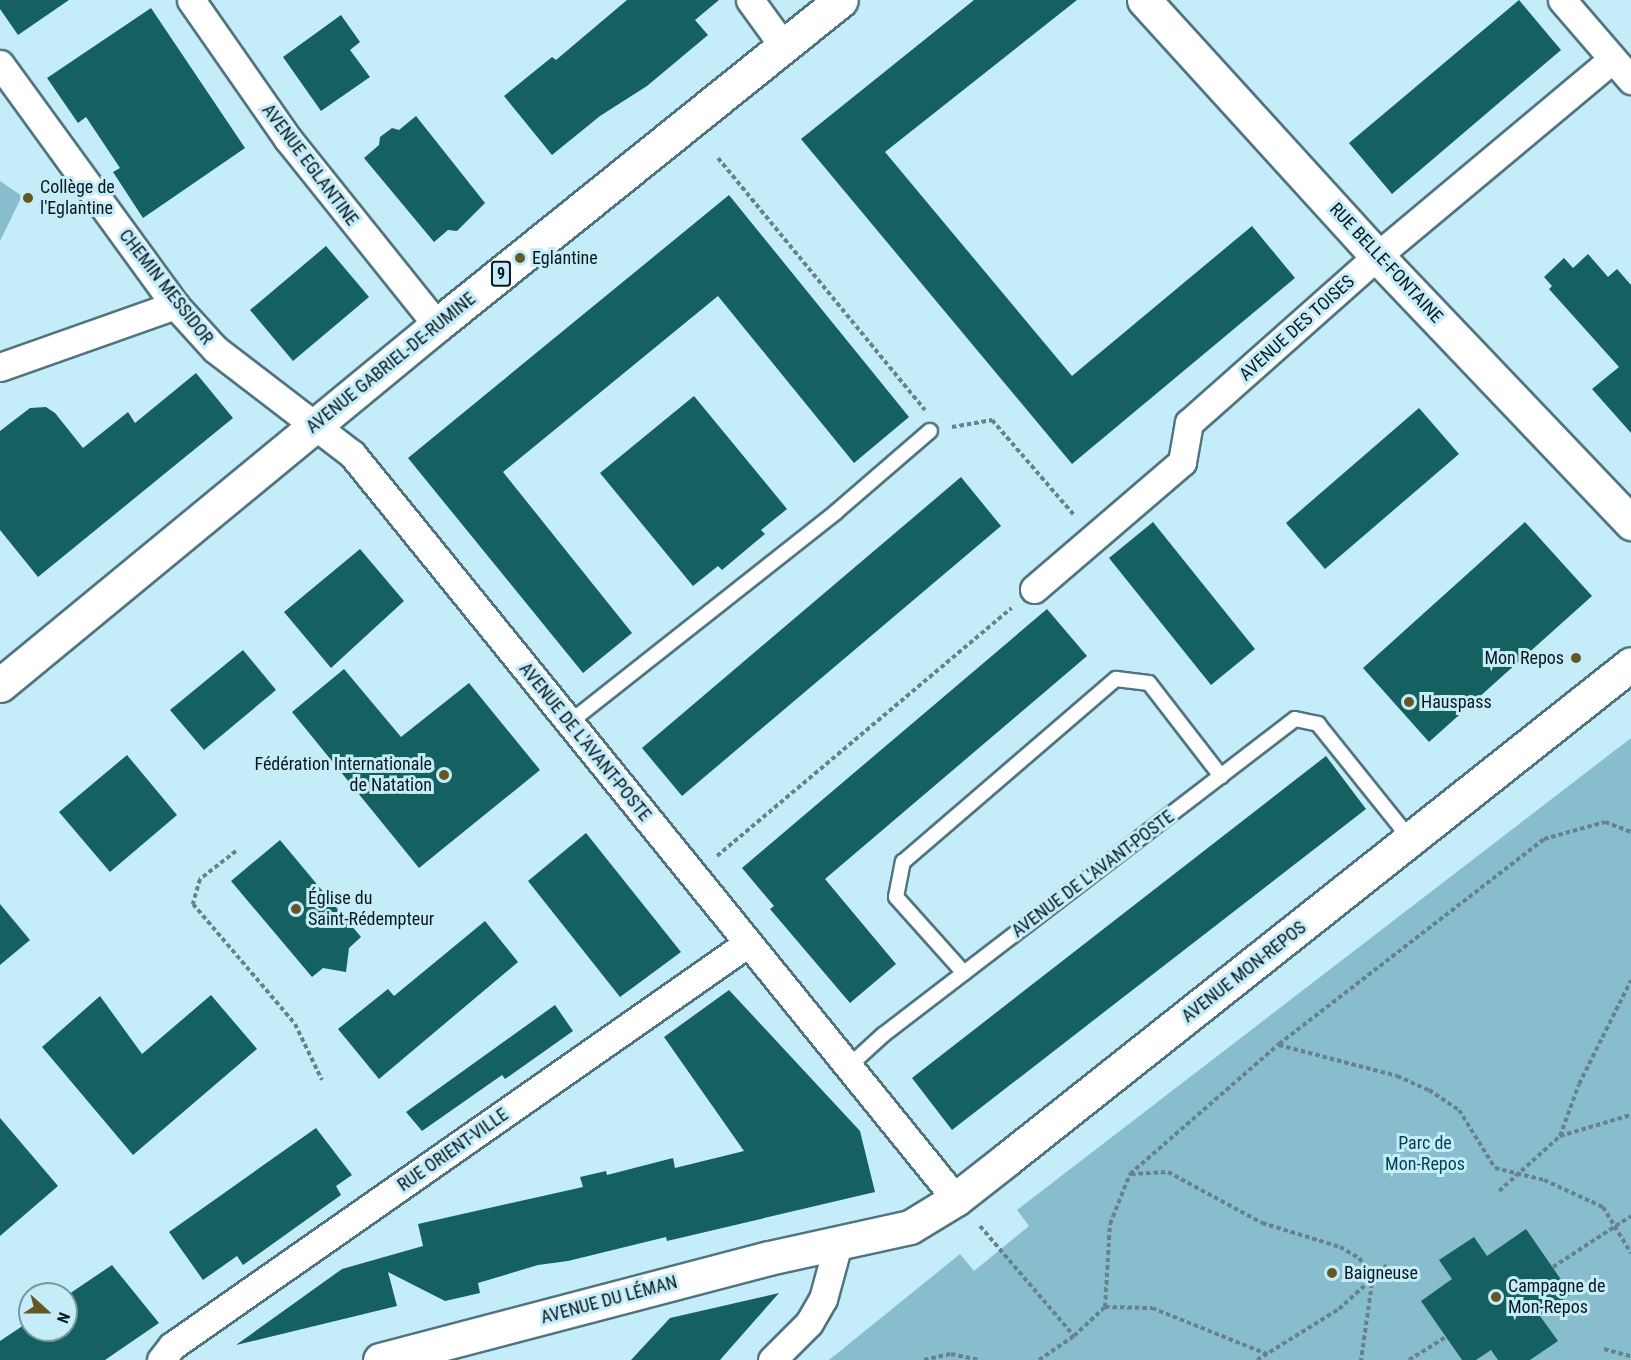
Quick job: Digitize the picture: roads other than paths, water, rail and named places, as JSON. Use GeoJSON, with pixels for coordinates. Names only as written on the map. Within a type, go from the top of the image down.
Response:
{"type":"FeatureCollection","features":[{"type":"Feature","properties":{"kind":"main road","name":"AVENUE GABRIEL-DE-RUMINE"},"geometry":{"type":"LineString","coordinates":[[0,685],[437,325],[841,0]]}},
{"type":"Feature","properties":{"kind":"main road","name":"RUE BELLE-FONTAINE"},"geometry":{"type":"LineString","coordinates":[[1144,0],[1377,256],[1631,523]]}},
{"type":"Feature","properties":{"kind":"main road","name":"AVENUE MON-REPOS"},"geometry":{"type":"LineString","coordinates":[[838,1244],[909,1227],[956,1199],[1631,664]]}},
{"type":"Feature","properties":{"kind":"main road","name":"AVENUE DU LÉMAN"},"geometry":{"type":"LineString","coordinates":[[380,1360],[769,1258],[838,1244]]}},
{"type":"Feature","properties":{"kind":"street","name":"AVENUE EGLANTINE"},"geometry":{"type":"LineString","coordinates":[[191,0],[288,139],[437,325]]}},
{"type":"Feature","properties":{"kind":"street"},"geometry":{"type":"LineString","coordinates":[[750,0],[784,47]]}},
{"type":"Feature","properties":{"kind":"street"},"geometry":{"type":"LineString","coordinates":[[1562,0],[1611,60],[1631,80]]}},
{"type":"Feature","properties":{"kind":"street","name":"AVENUE DES TOISES"},"geometry":{"type":"LineString","coordinates":[[1034,589],[1182,462],[1189,423],[1377,256],[1611,60]]}},
{"type":"Feature","properties":{"kind":"street","name":"CHEMIN MESSIDOR"},"geometry":{"type":"LineString","coordinates":[[0,64],[175,305],[215,349],[314,427]]}},
{"type":"Feature","properties":{"kind":"street"},"geometry":{"type":"LineString","coordinates":[[0,367],[175,305]]}},
{"type":"Feature","properties":{"kind":"street","name":"AVENUE DE L'AVANT-POSTE"},"geometry":{"type":"LineString","coordinates":[[314,427],[352,454],[956,1199]]}},
{"type":"Feature","properties":{"kind":"street","name":"RUE ORIENT-VILLE"},"geometry":{"type":"LineString","coordinates":[[161,1360],[172,1346],[748,943]]}},
{"type":"Feature","properties":{"kind":"street"},"geometry":{"type":"LineString","coordinates":[[772,1360],[809,1323],[818,1307],[838,1244]]}},
{"type":"Feature","properties":{"kind":"lane"},"geometry":{"type":"LineString","coordinates":[[569,723],[836,512],[930,431]]}},
{"type":"Feature","properties":{"kind":"lane"},"geometry":{"type":"LineString","coordinates":[[964,973],[896,897],[903,862],[1116,679],[1149,683],[1221,776]]}},
{"type":"Feature","properties":{"kind":"lane","name":"AVENUE DE L'AVANT-POSTE"},"geometry":{"type":"LineString","coordinates":[[849,1066],[964,973],[1294,719],[1318,724],[1411,840]]}},
{"type":"Feature","properties":{"kind":"place","name":"Collège de l'Eglantine"},"geometry":{"type":"Point","coordinates":[28,198]}},
{"type":"Feature","properties":{"kind":"place","name":"Eglantine"},"geometry":{"type":"Point","coordinates":[520,258]}},
{"type":"Feature","properties":{"kind":"place","name":"Mon Repos"},"geometry":{"type":"Point","coordinates":[1576,658]}},
{"type":"Feature","properties":{"kind":"place","name":"Hauspass"},"geometry":{"type":"Point","coordinates":[1409,702]}},
{"type":"Feature","properties":{"kind":"place","name":"Fédération Internationale de Natation"},"geometry":{"type":"Point","coordinates":[444,775]}},
{"type":"Feature","properties":{"kind":"place","name":"Église du Saint-Rédempteur"},"geometry":{"type":"Point","coordinates":[296,909]}},
{"type":"Feature","properties":{"kind":"place","name":"Baigneuse"},"geometry":{"type":"Point","coordinates":[1332,1273]}},
{"type":"Feature","properties":{"kind":"place","name":"Campagne de Mon-Repos"},"geometry":{"type":"Point","coordinates":[1496,1297]}},
{"type":"Feature","properties":{"kind":"park label","name":"Parc de Mon-Repos"},"geometry":{"type":"Point","coordinates":[1425,1154]}}]}
